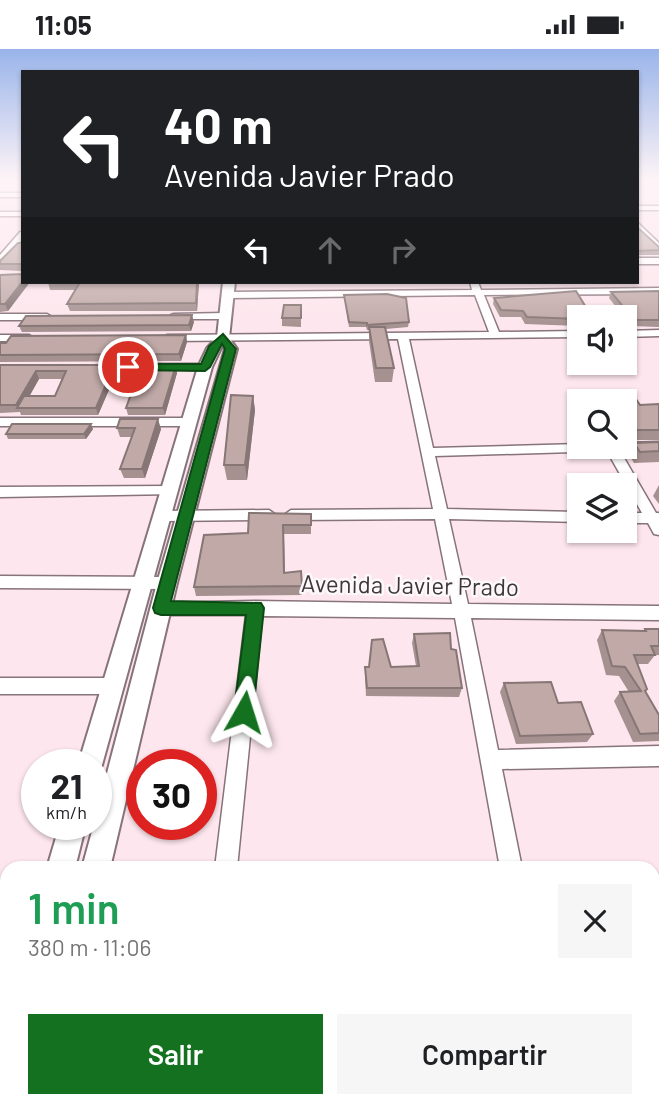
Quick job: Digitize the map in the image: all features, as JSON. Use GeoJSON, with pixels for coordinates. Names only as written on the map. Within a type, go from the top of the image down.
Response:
{"type":"FeatureCollection","features":[{"type":"Feature","properties":{"kind":"street"},"geometry":{"type":"LineString","coordinates":[[639,229],[659,248]]}},
{"type":"Feature","properties":{"kind":"street"},"geometry":{"type":"LineString","coordinates":[[0,260],[21,236]]}},
{"type":"Feature","properties":{"kind":"street"},"geometry":{"type":"LineString","coordinates":[[0,247],[21,247]]}},
{"type":"Feature","properties":{"kind":"street"},"geometry":{"type":"LineString","coordinates":[[639,261],[659,261]]}},
{"type":"Feature","properties":{"kind":"street"},"geometry":{"type":"LineString","coordinates":[[98,861],[184,516],[231,349],[223,338],[229,284]]}},
{"type":"Feature","properties":{"kind":"street"},"geometry":{"type":"LineString","coordinates":[[227,295],[475,287],[659,291]]}},
{"type":"Feature","properties":{"kind":"street"},"geometry":{"type":"LineString","coordinates":[[475,287],[496,336]]}},
{"type":"Feature","properties":{"kind":"street"},"geometry":{"type":"LineString","coordinates":[[0,317],[53,317]]}},
{"type":"Feature","properties":{"kind":"street"},"geometry":{"type":"LineString","coordinates":[[158,317],[224,317]]}},
{"type":"Feature","properties":{"kind":"street"},"geometry":{"type":"LineString","coordinates":[[637,334],[659,333]]}},
{"type":"Feature","properties":{"kind":"street"},"geometry":{"type":"LineString","coordinates":[[153,338],[567,334]]}},
{"type":"Feature","properties":{"kind":"street"},"geometry":{"type":"LineString","coordinates":[[403,336],[462,613],[510,861]]}},
{"type":"Feature","properties":{"kind":"street"},"geometry":{"type":"LineString","coordinates":[[0,338],[42,338]]}},
{"type":"Feature","properties":{"kind":"street"},"geometry":{"type":"LineString","coordinates":[[94,749],[205,367],[213,348],[223,338]]}},
{"type":"Feature","properties":{"kind":"street"},"geometry":{"type":"LineString","coordinates":[[150,367],[205,367]]}},
{"type":"Feature","properties":{"kind":"street"},"geometry":{"type":"LineString","coordinates":[[0,422],[189,422]]}},
{"type":"Feature","properties":{"kind":"street"},"geometry":{"type":"LineString","coordinates":[[637,446],[659,446]]}},
{"type":"Feature","properties":{"kind":"street"},"geometry":{"type":"LineString","coordinates":[[426,452],[567,448]]}},
{"type":"Feature","properties":{"kind":"street"},"geometry":{"type":"LineString","coordinates":[[619,459],[657,522]]}},
{"type":"Feature","properties":{"kind":"street"},"geometry":{"type":"LineString","coordinates":[[0,492],[170,491]]}},
{"type":"Feature","properties":{"kind":"street"},"geometry":{"type":"LineString","coordinates":[[163,516],[440,514],[567,517]]}},
{"type":"Feature","properties":{"kind":"street"},"geometry":{"type":"LineString","coordinates":[[637,520],[657,522]]}},
{"type":"Feature","properties":{"kind":"street"},"geometry":{"type":"LineString","coordinates":[[0,582],[167,583]]}},
{"type":"Feature","properties":{"kind":"street","name":"Avenida Javier Prado"},"geometry":{"type":"LineString","coordinates":[[161,608],[659,613]]}},
{"type":"Feature","properties":{"kind":"street"},"geometry":{"type":"LineString","coordinates":[[227,861],[255,608]]}},
{"type":"Feature","properties":{"kind":"street"},"geometry":{"type":"LineString","coordinates":[[0,686],[112,686]]}},
{"type":"Feature","properties":{"kind":"street"},"geometry":{"type":"LineString","coordinates":[[491,760],[659,756]]}},
{"type":"Feature","properties":{"kind":"street"},"geometry":{"type":"LineString","coordinates":[[63,861],[69,840]]}},
{"type":"Feature","properties":{"kind":"building"},"geometry":{"type":"Polygon","coordinates":[[[639,229],[659,247],[659,250],[639,251],[639,229]]]}},
{"type":"Feature","properties":{"kind":"building"},"geometry":{"type":"Polygon","coordinates":[[[21,243],[21,264],[0,264],[0,261],[21,243]]]}},
{"type":"Feature","properties":{"kind":"building"},"geometry":{"type":"Polygon","coordinates":[[[21,274],[21,284],[5,304],[0,304],[0,275],[21,274]]]}},
{"type":"Feature","properties":{"kind":"building"},"geometry":{"type":"Polygon","coordinates":[[[79,284],[197,284],[196,303],[67,304],[79,284]]]}},
{"type":"Feature","properties":{"kind":"building"},"geometry":{"type":"Polygon","coordinates":[[[576,291],[585,305],[567,305],[567,319],[527,317],[523,311],[501,310],[494,298],[576,291]]]}},
{"type":"Feature","properties":{"kind":"building"},"geometry":{"type":"Polygon","coordinates":[[[659,291],[659,320],[637,320],[637,305],[622,305],[611,292],[659,291]]]}},
{"type":"Feature","properties":{"kind":"building"},"geometry":{"type":"Polygon","coordinates":[[[387,294],[406,298],[409,322],[367,325],[349,322],[344,295],[387,294]]]}},
{"type":"Feature","properties":{"kind":"building"},"geometry":{"type":"Polygon","coordinates":[[[284,305],[301,305],[301,318],[282,318],[284,305]]]}},
{"type":"Feature","properties":{"kind":"building"},"geometry":{"type":"Polygon","coordinates":[[[192,315],[189,325],[19,326],[26,316],[192,315]]]}},
{"type":"Feature","properties":{"kind":"building"},"geometry":{"type":"Polygon","coordinates":[[[369,327],[385,327],[394,368],[376,368],[369,327]]]}},
{"type":"Feature","properties":{"kind":"building"},"geometry":{"type":"Polygon","coordinates":[[[186,335],[179,354],[0,355],[0,343],[6,343],[11,336],[186,335]]]}},
{"type":"Feature","properties":{"kind":"building"},"geometry":{"type":"Polygon","coordinates":[[[0,365],[176,365],[163,408],[126,408],[138,375],[110,375],[96,408],[17,408],[24,396],[55,396],[66,371],[36,371],[16,405],[0,405],[0,365]]]}},
{"type":"Feature","properties":{"kind":"building"},"geometry":{"type":"Polygon","coordinates":[[[231,395],[253,396],[245,465],[224,465],[231,395]]]}},
{"type":"Feature","properties":{"kind":"building"},"geometry":{"type":"Polygon","coordinates":[[[637,400],[640,405],[659,404],[659,430],[637,430],[637,400]]]}},
{"type":"Feature","properties":{"kind":"building"},"geometry":{"type":"Polygon","coordinates":[[[120,419],[158,419],[142,469],[120,469],[135,428],[117,428],[120,419]]]}},
{"type":"Feature","properties":{"kind":"building"},"geometry":{"type":"Polygon","coordinates":[[[12,424],[91,424],[84,434],[6,434],[12,424]]]}},
{"type":"Feature","properties":{"kind":"building"},"geometry":{"type":"Polygon","coordinates":[[[659,442],[659,451],[640,452],[637,443],[659,442]]]}},
{"type":"Feature","properties":{"kind":"building"},"geometry":{"type":"Polygon","coordinates":[[[249,513],[311,514],[311,525],[283,525],[284,573],[301,571],[302,586],[194,587],[204,535],[248,533],[249,513]]]}},
{"type":"Feature","properties":{"kind":"building"},"geometry":{"type":"Polygon","coordinates":[[[645,629],[659,629],[659,646],[651,646],[655,655],[634,655],[647,689],[645,691],[659,715],[659,733],[640,734],[620,692],[641,691],[625,667],[612,666],[602,630],[646,631],[645,629]]]}},
{"type":"Feature","properties":{"kind":"building"},"geometry":{"type":"Polygon","coordinates":[[[450,633],[451,649],[456,650],[462,688],[367,688],[365,667],[369,667],[372,640],[383,639],[391,667],[419,666],[414,634],[450,633]]]}},
{"type":"Feature","properties":{"kind":"building"},"geometry":{"type":"Polygon","coordinates":[[[551,682],[558,703],[581,702],[593,734],[520,736],[504,683],[551,682]]]}},
{"type":"Feature","properties":{"kind":"route"},"geometry":{"type":"LineString","coordinates":[[128,367],[205,367],[213,348],[223,338],[231,349],[161,608],[255,608],[244,712]]}}]}
